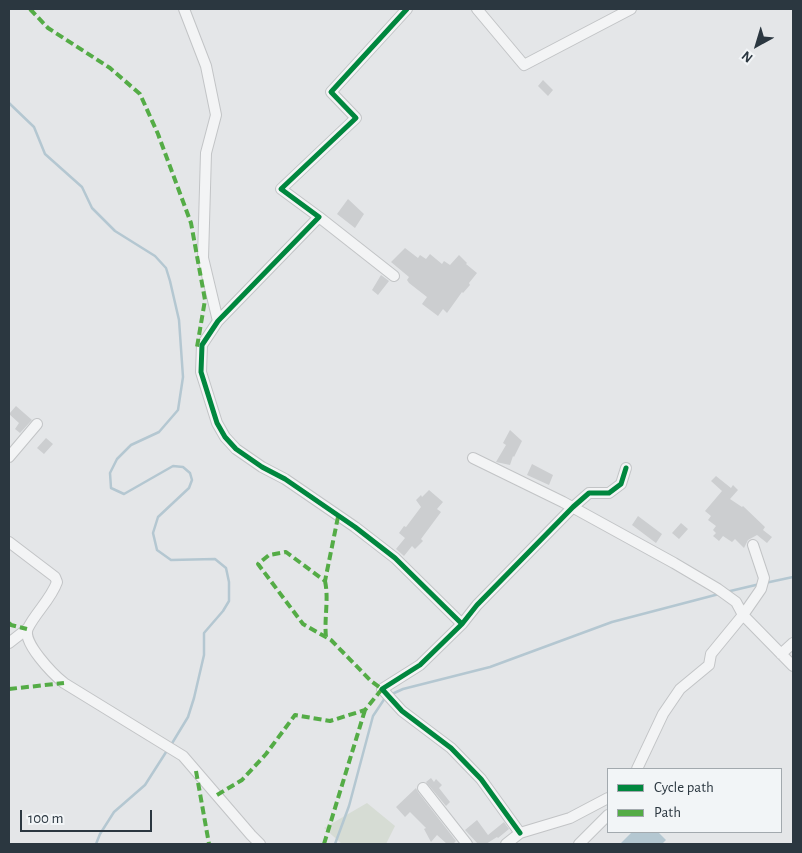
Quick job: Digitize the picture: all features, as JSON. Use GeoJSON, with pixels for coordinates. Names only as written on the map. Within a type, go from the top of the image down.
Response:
{"type":"FeatureCollection","features":[{"type":"Feature","properties":{"kind":"street"},"geometry":{"type":"LineString","coordinates":[[184,9],[206,66],[216,115],[206,153],[203,258],[218,321]]}},
{"type":"Feature","properties":{"kind":"street"},"geometry":{"type":"LineString","coordinates":[[394,276],[281,189],[356,118],[331,92],[408,9]]}},
{"type":"Feature","properties":{"kind":"street"},"geometry":{"type":"LineString","coordinates":[[478,9],[524,65],[631,9]]}},
{"type":"Feature","properties":{"kind":"street"},"geometry":{"type":"LineString","coordinates":[[319,217],[218,321],[202,345],[201,372],[217,423],[236,450],[285,479],[355,527],[395,558],[462,624]]}},
{"type":"Feature","properties":{"kind":"street"},"geometry":{"type":"LineString","coordinates":[[9,457],[37,424]]}},
{"type":"Feature","properties":{"kind":"street"},"geometry":{"type":"LineString","coordinates":[[473,458],[572,507],[722,592],[736,602],[743,615],[793,666]]}},
{"type":"Feature","properties":{"kind":"street"},"geometry":{"type":"LineString","coordinates":[[520,834],[481,779],[451,748],[402,711],[382,689],[420,665],[462,624],[476,605],[572,507],[589,493],[609,493],[621,484],[626,468]]}},
{"type":"Feature","properties":{"kind":"street"},"geometry":{"type":"LineString","coordinates":[[9,542],[55,578],[57,582],[27,629],[9,643]]}},
{"type":"Feature","properties":{"kind":"street"},"geometry":{"type":"LineString","coordinates":[[637,768],[663,714],[680,690],[709,665],[711,654],[743,615],[761,589],[764,578],[753,545]]}},
{"type":"Feature","properties":{"kind":"street"},"geometry":{"type":"LineString","coordinates":[[27,629],[27,638],[54,675],[183,756],[260,844]]}},
{"type":"Feature","properties":{"kind":"street"},"geometry":{"type":"LineString","coordinates":[[781,654],[793,643]]}},
{"type":"Feature","properties":{"kind":"street"},"geometry":{"type":"LineString","coordinates":[[423,788],[467,844]]}},
{"type":"Feature","properties":{"kind":"street"},"geometry":{"type":"LineString","coordinates":[[506,844],[520,834],[570,818],[607,799]]}},
{"type":"Feature","properties":{"kind":"street"},"geometry":{"type":"LineString","coordinates":[[579,844],[607,816]]}},
{"type":"Feature","properties":{"kind":"shaded area"},"geometry":{"type":"Polygon","coordinates":[[[367,803],[395,826],[386,844],[342,844],[324,828],[367,803]]]}},
{"type":"Feature","properties":{"kind":"water"},"geometry":{"type":"Polygon","coordinates":[[[631,833],[659,833],[666,840],[662,844],[620,844],[631,833]]]}},
{"type":"Feature","properties":{"kind":"building"},"geometry":{"type":"Polygon","coordinates":[[[543,80],[553,90],[548,96],[538,86],[543,80]]]}},
{"type":"Feature","properties":{"kind":"building"},"geometry":{"type":"Polygon","coordinates":[[[348,199],[364,214],[355,228],[337,214],[348,199]]]}},
{"type":"Feature","properties":{"kind":"building"},"geometry":{"type":"Polygon","coordinates":[[[405,248],[418,258],[420,255],[426,259],[430,254],[442,264],[444,261],[450,265],[459,255],[477,273],[469,283],[470,285],[462,292],[447,313],[443,309],[438,316],[422,304],[427,297],[409,283],[407,280],[409,277],[391,262],[405,248]]]}},
{"type":"Feature","properties":{"kind":"building"},"geometry":{"type":"Polygon","coordinates":[[[381,275],[389,281],[378,295],[372,290],[381,275]]]}},
{"type":"Feature","properties":{"kind":"building"},"geometry":{"type":"Polygon","coordinates":[[[16,406],[32,420],[20,433],[15,429],[19,423],[9,414],[16,406]]]}},
{"type":"Feature","properties":{"kind":"building"},"geometry":{"type":"Polygon","coordinates":[[[510,430],[522,441],[510,465],[496,462],[506,445],[503,443],[510,430]]]}},
{"type":"Feature","properties":{"kind":"building"},"geometry":{"type":"Polygon","coordinates":[[[46,438],[53,444],[44,454],[37,448],[46,438]]]}},
{"type":"Feature","properties":{"kind":"building"},"geometry":{"type":"Polygon","coordinates":[[[532,464],[553,475],[549,485],[527,475],[532,464]]]}},
{"type":"Feature","properties":{"kind":"building"},"geometry":{"type":"Polygon","coordinates":[[[716,476],[731,488],[733,485],[738,490],[730,499],[743,506],[765,527],[763,530],[772,537],[767,543],[757,535],[748,540],[744,548],[735,539],[732,542],[723,536],[719,541],[713,536],[716,533],[713,530],[716,526],[708,520],[711,516],[705,511],[722,491],[711,481],[716,476]]]}},
{"type":"Feature","properties":{"kind":"building"},"geometry":{"type":"Polygon","coordinates":[[[429,490],[443,502],[437,509],[441,512],[421,539],[423,541],[415,549],[412,546],[404,556],[396,549],[405,538],[399,533],[421,507],[416,500],[429,490]]]}},
{"type":"Feature","properties":{"kind":"building"},"geometry":{"type":"Polygon","coordinates":[[[638,516],[662,534],[656,543],[632,525],[638,516]]]}},
{"type":"Feature","properties":{"kind":"building"},"geometry":{"type":"Polygon","coordinates":[[[681,523],[688,529],[679,539],[672,533],[681,523]]]}},
{"type":"Feature","properties":{"kind":"building"},"geometry":{"type":"Polygon","coordinates":[[[431,778],[434,782],[436,779],[442,785],[439,788],[450,802],[446,806],[426,782],[431,778]]]}},
{"type":"Feature","properties":{"kind":"building"},"geometry":{"type":"Polygon","coordinates":[[[416,788],[456,841],[453,844],[447,844],[437,835],[431,842],[424,829],[426,828],[410,812],[405,817],[396,807],[416,788]]]}},
{"type":"Feature","properties":{"kind":"building"},"geometry":{"type":"Polygon","coordinates":[[[477,820],[488,835],[504,822],[509,829],[498,838],[486,844],[478,844],[465,830],[477,820]]]}},
{"type":"Feature","properties":{"kind":"waterway"},"geometry":{"type":"LineString","coordinates":[[9,103],[34,127],[45,154],[82,187],[92,208],[115,231],[155,256],[166,268],[170,281],[179,320],[183,377],[178,410],[159,432],[131,445],[117,459],[110,473],[111,488],[124,494],[173,466],[183,467],[190,473],[192,480],[189,488],[158,517],[153,533],[157,550],[171,560],[215,559],[226,568],[229,582],[229,601],[204,633],[204,655],[194,698],[188,717],[171,745]]}},
{"type":"Feature","properties":{"kind":"waterway"},"geometry":{"type":"LineString","coordinates":[[765,583],[793,577]]}},
{"type":"Feature","properties":{"kind":"waterway"},"geometry":{"type":"LineString","coordinates":[[726,592],[760,584]]}},
{"type":"Feature","properties":{"kind":"waterway"},"geometry":{"type":"LineString","coordinates":[[392,694],[403,689],[490,667],[612,622],[719,594]]}},
{"type":"Feature","properties":{"kind":"waterway"},"geometry":{"type":"LineString","coordinates":[[335,844],[349,806],[373,716],[385,698]]}},
{"type":"Feature","properties":{"kind":"waterway"},"geometry":{"type":"LineString","coordinates":[[96,844],[114,812],[145,785],[168,749]]}},
{"type":"Feature","properties":{"kind":"marked path"},"geometry":{"type":"LineString","coordinates":[[30,9],[48,28],[110,68],[140,94],[158,134],[191,223],[205,300],[197,347]]}},
{"type":"Feature","properties":{"kind":"marked path"},"geometry":{"type":"LineString","coordinates":[[217,795],[242,780],[266,754],[295,715],[330,721],[365,710],[382,689],[371,681],[331,640],[303,624],[258,564],[269,555],[286,552],[325,581],[338,517]]}},
{"type":"Feature","properties":{"kind":"marked path"},"geometry":{"type":"LineString","coordinates":[[325,581],[327,595],[326,637]]}},
{"type":"Feature","properties":{"kind":"marked path"},"geometry":{"type":"LineString","coordinates":[[9,623],[27,629]]}},
{"type":"Feature","properties":{"kind":"marked path"},"geometry":{"type":"LineString","coordinates":[[9,689],[64,683]]}},
{"type":"Feature","properties":{"kind":"marked path"},"geometry":{"type":"LineString","coordinates":[[324,844],[365,710]]}},
{"type":"Feature","properties":{"kind":"marked path"},"geometry":{"type":"LineString","coordinates":[[196,771],[209,844]]}},
{"type":"Feature","properties":{"kind":"cycle path"},"geometry":{"type":"LineString","coordinates":[[407,9],[331,92],[356,118],[281,189],[319,217],[218,321],[202,345],[201,372],[217,423],[225,437],[236,449],[262,467],[285,479],[355,527],[395,558],[462,624]]}},
{"type":"Feature","properties":{"kind":"cycle path"},"geometry":{"type":"LineString","coordinates":[[520,833],[481,779],[451,748],[402,711],[382,689],[420,665],[462,624],[477,605],[573,507],[589,493],[609,493],[621,484],[626,468]]}}]}
